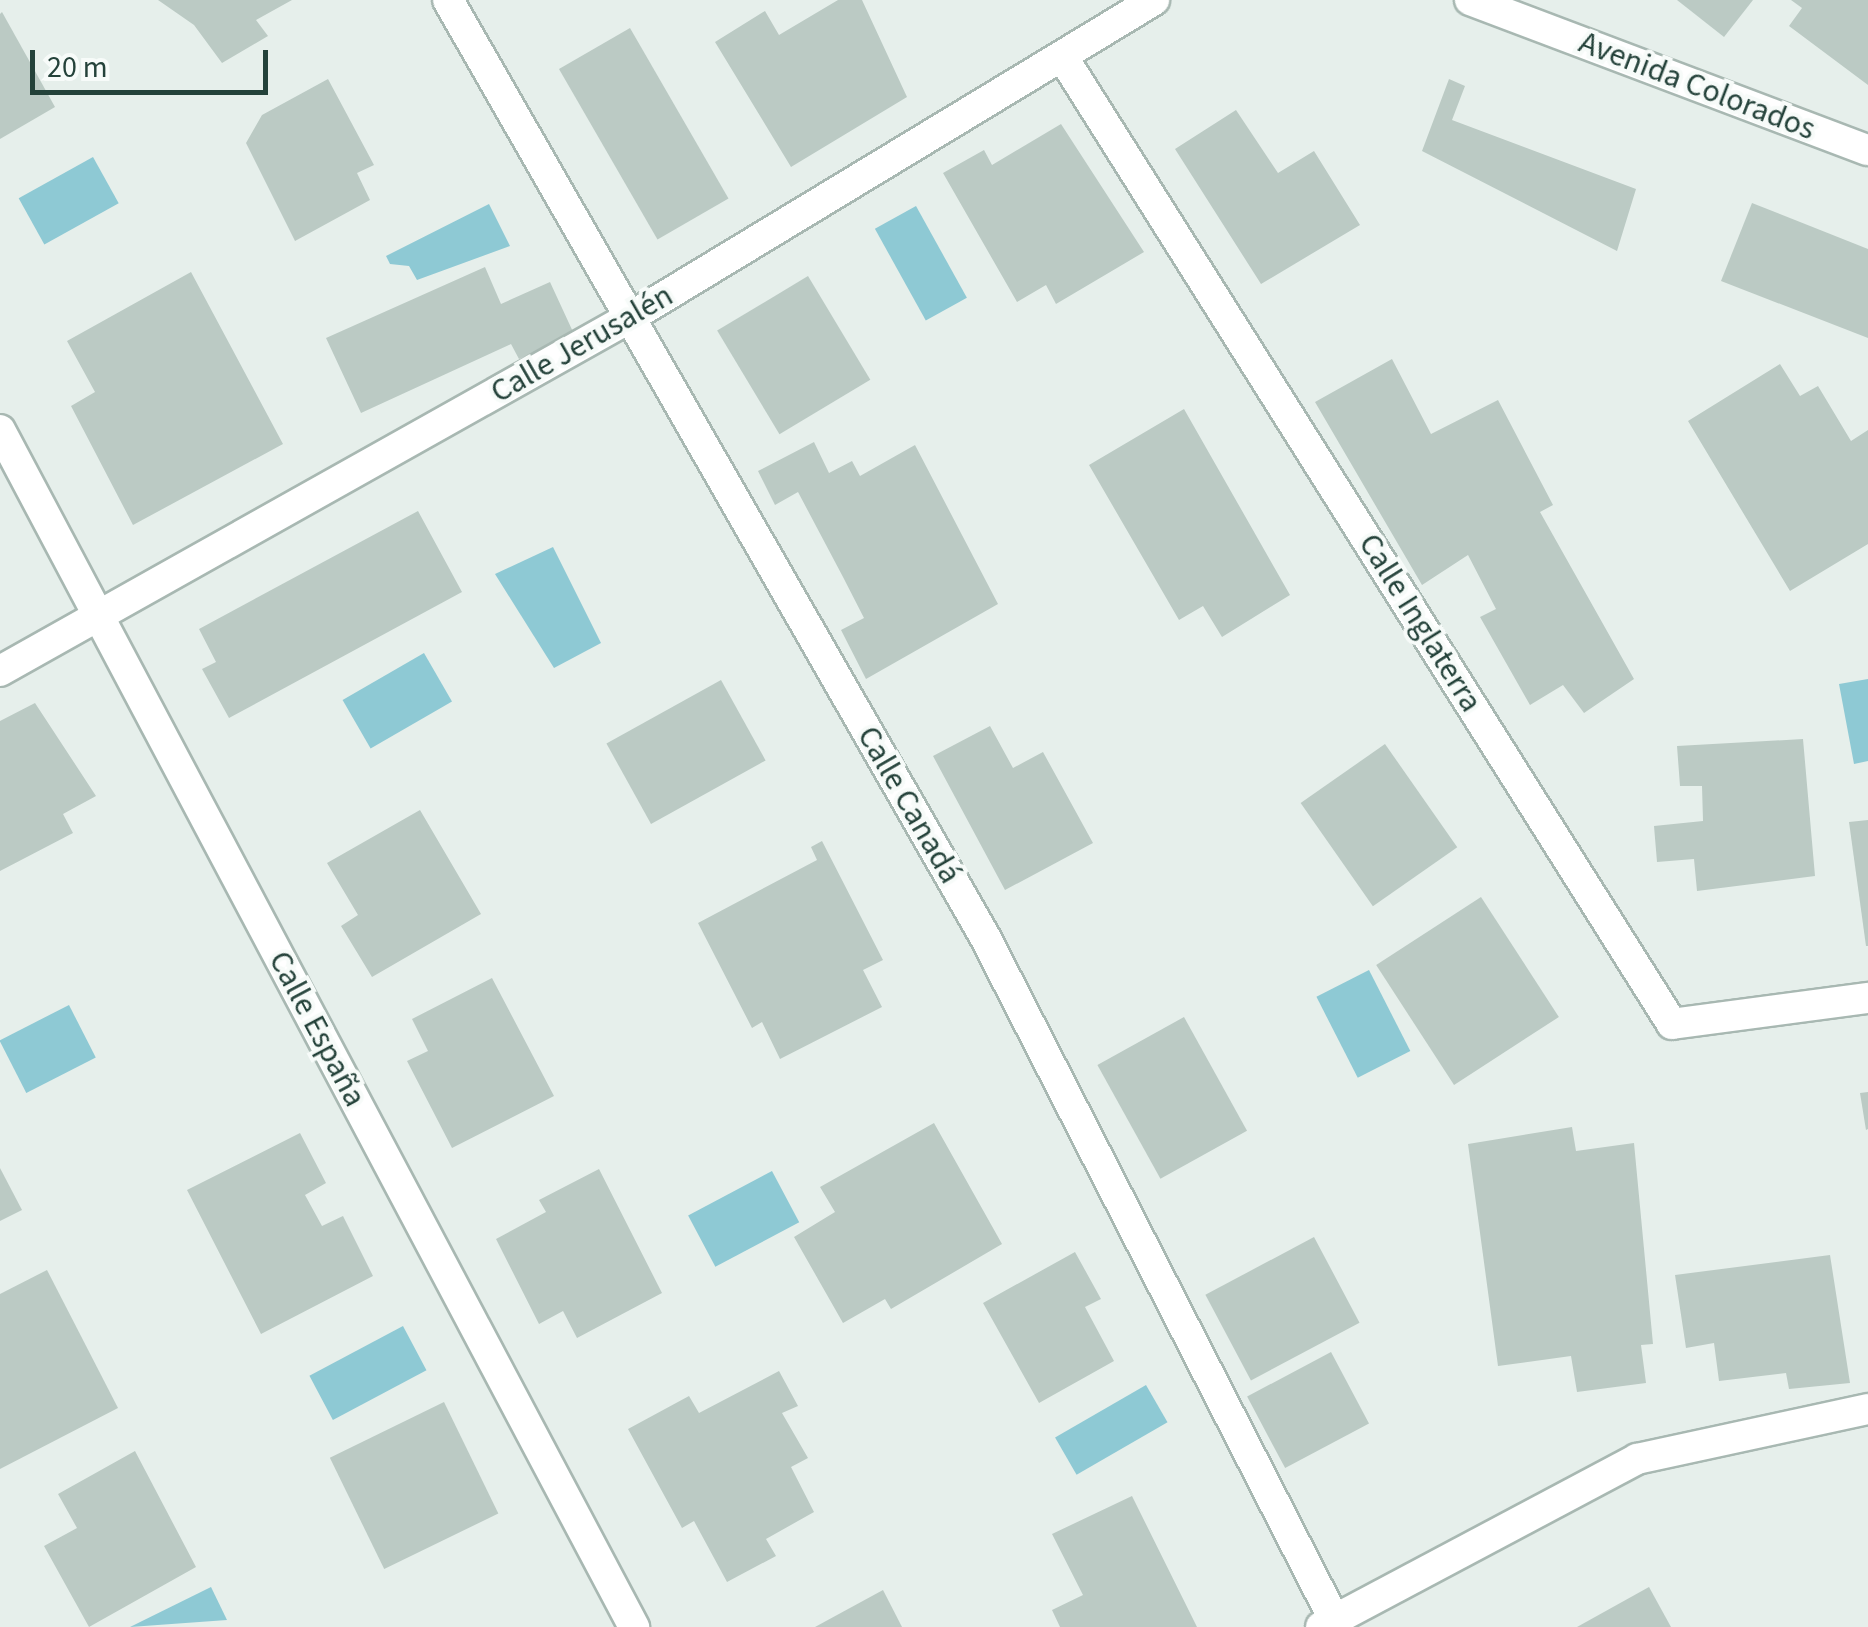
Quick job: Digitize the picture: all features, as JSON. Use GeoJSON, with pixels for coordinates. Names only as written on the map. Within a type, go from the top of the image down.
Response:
{"type":"FeatureCollection","features":[{"type":"Feature","properties":{"kind":"street","name":"Calle Canadá"},"geometry":{"type":"LineString","coordinates":[[448,0],[985,937],[1331,1624]]}},
{"type":"Feature","properties":{"kind":"street","name":"Calle Jerusalén"},"geometry":{"type":"LineString","coordinates":[[0,671],[101,620],[629,318],[1154,0]]}},
{"type":"Feature","properties":{"kind":"street","name":"Avenida Colorados"},"geometry":{"type":"LineString","coordinates":[[1470,0],[1868,150]]}},
{"type":"Feature","properties":{"kind":"street","name":"Calle Inglaterra"},"geometry":{"type":"LineString","coordinates":[[1062,56],[1672,1024],[1868,998]]}},
{"type":"Feature","properties":{"kind":"street","name":"Calle España"},"geometry":{"type":"LineString","coordinates":[[0,430],[634,1627]]}},
{"type":"Feature","properties":{"kind":"street"},"geometry":{"type":"LineString","coordinates":[[1331,1624],[1636,1459],[1868,1409]]}},
{"type":"Feature","properties":{"kind":"water"},"geometry":{"type":"Polygon","coordinates":[[[93,157],[119,203],[44,245],[19,198],[93,157]]]}},
{"type":"Feature","properties":{"kind":"water"},"geometry":{"type":"Polygon","coordinates":[[[489,204],[510,246],[417,280],[409,266],[390,264],[386,256],[489,204]]]}},
{"type":"Feature","properties":{"kind":"water"},"geometry":{"type":"Polygon","coordinates":[[[916,206],[967,298],[926,321],[875,229],[916,206]]]}},
{"type":"Feature","properties":{"kind":"water"},"geometry":{"type":"Polygon","coordinates":[[[553,547],[601,643],[554,668],[495,574],[553,547]]]}},
{"type":"Feature","properties":{"kind":"water"},"geometry":{"type":"Polygon","coordinates":[[[424,653],[452,701],[371,748],[343,700],[424,653]]]}},
{"type":"Feature","properties":{"kind":"water"},"geometry":{"type":"Polygon","coordinates":[[[1868,679],[1868,761],[1854,764],[1839,684],[1868,679]]]}},
{"type":"Feature","properties":{"kind":"water"},"geometry":{"type":"Polygon","coordinates":[[[1369,970],[1410,1051],[1358,1078],[1316,997],[1369,970]]]}},
{"type":"Feature","properties":{"kind":"water"},"geometry":{"type":"Polygon","coordinates":[[[69,1005],[96,1058],[26,1093],[0,1040],[69,1005]]]}},
{"type":"Feature","properties":{"kind":"water"},"geometry":{"type":"Polygon","coordinates":[[[772,1171],[799,1222],[715,1267],[688,1216],[772,1171]]]}},
{"type":"Feature","properties":{"kind":"water"},"geometry":{"type":"Polygon","coordinates":[[[403,1326],[426,1370],[333,1420],[309,1376],[403,1326]]]}},
{"type":"Feature","properties":{"kind":"water"},"geometry":{"type":"Polygon","coordinates":[[[1146,1385],[1168,1422],[1077,1475],[1055,1438],[1146,1385]]]}},
{"type":"Feature","properties":{"kind":"water"},"geometry":{"type":"Polygon","coordinates":[[[211,1587],[227,1620],[130,1627],[211,1587]]]}},
{"type":"Feature","properties":{"kind":"building"},"geometry":{"type":"Polygon","coordinates":[[[158,0],[292,0],[256,20],[268,36],[222,63],[194,25],[158,0]]]}},
{"type":"Feature","properties":{"kind":"building"},"geometry":{"type":"Polygon","coordinates":[[[838,0],[862,0],[907,97],[791,167],[715,42],[765,11],[779,35],[838,0]]]}},
{"type":"Feature","properties":{"kind":"building"},"geometry":{"type":"Polygon","coordinates":[[[1677,0],[1753,0],[1724,37],[1677,0]]]}},
{"type":"Feature","properties":{"kind":"building"},"geometry":{"type":"Polygon","coordinates":[[[1791,0],[1868,0],[1868,85],[1789,26],[1802,8],[1791,0]]]}},
{"type":"Feature","properties":{"kind":"building"},"geometry":{"type":"Polygon","coordinates":[[[0,14],[55,107],[0,139],[0,14]]]}},
{"type":"Feature","properties":{"kind":"building"},"geometry":{"type":"Polygon","coordinates":[[[630,28],[728,199],[657,240],[559,69],[630,28]]]}},
{"type":"Feature","properties":{"kind":"building"},"geometry":{"type":"Polygon","coordinates":[[[328,79],[374,165],[357,173],[370,200],[295,241],[246,143],[262,115],[328,79]]]}},
{"type":"Feature","properties":{"kind":"building"},"geometry":{"type":"Polygon","coordinates":[[[1449,79],[1465,86],[1452,120],[1636,189],[1617,251],[1422,151],[1449,79]]]}},
{"type":"Feature","properties":{"kind":"building"},"geometry":{"type":"Polygon","coordinates":[[[1236,110],[1278,173],[1314,151],[1360,225],[1261,284],[1175,149],[1236,110]]]}},
{"type":"Feature","properties":{"kind":"building"},"geometry":{"type":"Polygon","coordinates":[[[1061,124],[1144,252],[1056,304],[1046,285],[1017,302],[943,173],[984,150],[992,165],[1061,124]]]}},
{"type":"Feature","properties":{"kind":"building"},"geometry":{"type":"Polygon","coordinates":[[[1752,203],[1868,249],[1868,338],[1721,281],[1752,203]]]}},
{"type":"Feature","properties":{"kind":"building"},"geometry":{"type":"Polygon","coordinates":[[[485,267],[501,304],[550,282],[574,334],[519,359],[511,344],[361,413],[326,338],[485,267]]]}},
{"type":"Feature","properties":{"kind":"building"},"geometry":{"type":"Polygon","coordinates":[[[191,272],[283,444],[133,525],[71,406],[95,392],[67,341],[191,272]]]}},
{"type":"Feature","properties":{"kind":"building"},"geometry":{"type":"Polygon","coordinates":[[[808,276],[870,380],[779,434],[717,331],[808,276]]]}},
{"type":"Feature","properties":{"kind":"building"},"geometry":{"type":"Polygon","coordinates":[[[1392,359],[1431,434],[1498,400],[1553,505],[1540,512],[1634,679],[1584,713],[1563,685],[1530,705],[1480,617],[1496,609],[1468,555],[1422,585],[1315,402],[1392,359]]]}},
{"type":"Feature","properties":{"kind":"building"},"geometry":{"type":"Polygon","coordinates":[[[1780,364],[1800,396],[1818,386],[1851,441],[1868,430],[1868,544],[1790,591],[1688,421],[1780,364]]]}},
{"type":"Feature","properties":{"kind":"building"},"geometry":{"type":"Polygon","coordinates":[[[1184,409],[1290,595],[1222,637],[1203,606],[1179,620],[1089,465],[1184,409]]]}},
{"type":"Feature","properties":{"kind":"building"},"geometry":{"type":"Polygon","coordinates":[[[814,442],[829,473],[852,461],[860,476],[915,445],[998,604],[866,679],[841,630],[864,618],[843,577],[798,492],[775,505],[758,471],[814,442]]]}},
{"type":"Feature","properties":{"kind":"building"},"geometry":{"type":"Polygon","coordinates":[[[418,511],[462,592],[229,718],[202,669],[216,662],[199,629],[418,511]]]}},
{"type":"Feature","properties":{"kind":"building"},"geometry":{"type":"Polygon","coordinates":[[[721,680],[766,760],[651,824],[606,744],[721,680]]]}},
{"type":"Feature","properties":{"kind":"building"},"geometry":{"type":"Polygon","coordinates":[[[35,703],[96,796],[63,814],[73,833],[0,871],[0,721],[35,703]]]}},
{"type":"Feature","properties":{"kind":"building"},"geometry":{"type":"Polygon","coordinates":[[[990,726],[1013,768],[1043,752],[1093,843],[1005,890],[933,756],[990,726]]]}},
{"type":"Feature","properties":{"kind":"building"},"geometry":{"type":"Polygon","coordinates":[[[1803,739],[1815,876],[1697,891],[1694,859],[1657,862],[1654,826],[1703,821],[1702,786],[1680,786],[1677,746],[1803,739]]]}},
{"type":"Feature","properties":{"kind":"building"},"geometry":{"type":"Polygon","coordinates":[[[1385,744],[1457,847],[1373,906],[1301,803],[1385,744]]]}},
{"type":"Feature","properties":{"kind":"building"},"geometry":{"type":"Polygon","coordinates":[[[420,810],[481,914],[372,977],[341,926],[358,915],[327,863],[420,810]]]}},
{"type":"Feature","properties":{"kind":"building"},"geometry":{"type":"Polygon","coordinates":[[[1868,820],[1868,946],[1866,946],[1849,822],[1868,820]]]}},
{"type":"Feature","properties":{"kind":"building"},"geometry":{"type":"Polygon","coordinates":[[[822,841],[883,960],[863,970],[882,1007],[780,1059],[762,1022],[752,1028],[698,923],[817,860],[811,847],[822,841]]]}},
{"type":"Feature","properties":{"kind":"building"},"geometry":{"type":"Polygon","coordinates":[[[1481,897],[1559,1017],[1454,1085],[1376,965],[1481,897]]]}},
{"type":"Feature","properties":{"kind":"building"},"geometry":{"type":"Polygon","coordinates":[[[492,978],[554,1096],[452,1148],[407,1061],[428,1051],[412,1019],[492,978]]]}},
{"type":"Feature","properties":{"kind":"building"},"geometry":{"type":"Polygon","coordinates":[[[1184,1017],[1247,1131],[1160,1179],[1097,1065],[1184,1017]]]}},
{"type":"Feature","properties":{"kind":"building"},"geometry":{"type":"Polygon","coordinates":[[[1868,1092],[1868,1129],[1866,1130],[1860,1093],[1868,1092]]]}},
{"type":"Feature","properties":{"kind":"building"},"geometry":{"type":"Polygon","coordinates":[[[934,1123],[1002,1244],[891,1309],[885,1299],[843,1323],[794,1237],[835,1212],[820,1187],[934,1123]]]}},
{"type":"Feature","properties":{"kind":"building"},"geometry":{"type":"Polygon","coordinates":[[[1572,1127],[1576,1151],[1634,1143],[1653,1344],[1641,1345],[1646,1383],[1577,1392],[1571,1356],[1498,1366],[1468,1144],[1572,1127]]]}},
{"type":"Feature","properties":{"kind":"building"},"geometry":{"type":"Polygon","coordinates":[[[300,1133],[326,1183],[305,1195],[322,1226],[343,1216],[373,1276],[261,1334],[187,1190],[300,1133]]]}},
{"type":"Feature","properties":{"kind":"building"},"geometry":{"type":"Polygon","coordinates":[[[0,1168],[22,1210],[0,1221],[0,1168]]]}},
{"type":"Feature","properties":{"kind":"building"},"geometry":{"type":"Polygon","coordinates":[[[599,1169],[662,1293],[577,1338],[563,1311],[539,1324],[496,1239],[546,1212],[539,1200],[599,1169]]]}},
{"type":"Feature","properties":{"kind":"building"},"geometry":{"type":"Polygon","coordinates":[[[1314,1237],[1360,1323],[1251,1380],[1205,1295],[1314,1237]]]}},
{"type":"Feature","properties":{"kind":"building"},"geometry":{"type":"Polygon","coordinates":[[[1075,1252],[1101,1299],[1085,1307],[1114,1361],[1039,1403],[983,1303],[1075,1252]]]}},
{"type":"Feature","properties":{"kind":"building"},"geometry":{"type":"Polygon","coordinates":[[[1830,1255],[1850,1383],[1789,1389],[1786,1373],[1719,1381],[1714,1343],[1686,1348],[1675,1275],[1830,1255]]]}},
{"type":"Feature","properties":{"kind":"building"},"geometry":{"type":"Polygon","coordinates":[[[47,1270],[118,1408],[0,1469],[0,1294],[47,1270]]]}},
{"type":"Feature","properties":{"kind":"building"},"geometry":{"type":"Polygon","coordinates":[[[1331,1352],[1369,1424],[1285,1468],[1247,1397],[1331,1352]]]}},
{"type":"Feature","properties":{"kind":"building"},"geometry":{"type":"Polygon","coordinates":[[[779,1371],[798,1406],[782,1413],[808,1458],[791,1467],[814,1512],[766,1539],[776,1556],[727,1582],[694,1521],[682,1528],[628,1429],[689,1396],[699,1413],[779,1371]]]}},
{"type":"Feature","properties":{"kind":"building"},"geometry":{"type":"Polygon","coordinates":[[[444,1402],[498,1513],[384,1569],[330,1458],[444,1402]]]}},
{"type":"Feature","properties":{"kind":"building"},"geometry":{"type":"Polygon","coordinates":[[[135,1451],[196,1567],[89,1627],[44,1546],[77,1528],[58,1494],[135,1451]]]}},
{"type":"Feature","properties":{"kind":"building"},"geometry":{"type":"Polygon","coordinates":[[[1132,1496],[1197,1627],[1060,1627],[1052,1610],[1083,1595],[1052,1534],[1132,1496]]]}},
{"type":"Feature","properties":{"kind":"building"},"geometry":{"type":"Polygon","coordinates":[[[1649,1587],[1671,1627],[1577,1627],[1649,1587]]]}},
{"type":"Feature","properties":{"kind":"building"},"geometry":{"type":"Polygon","coordinates":[[[883,1590],[902,1627],[815,1627],[883,1590]]]}}]}
